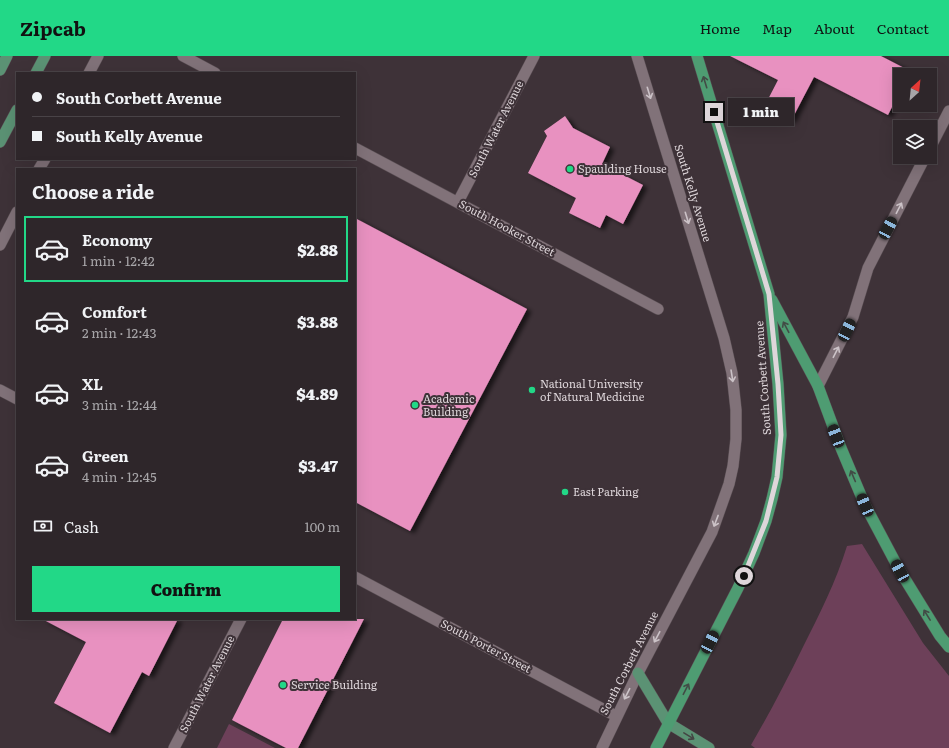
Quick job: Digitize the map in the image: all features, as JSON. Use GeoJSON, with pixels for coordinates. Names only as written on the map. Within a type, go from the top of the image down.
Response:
{"type":"FeatureCollection","features":[{"type":"Feature","properties":{"kind":"highway"},"geometry":{"type":"LineString","coordinates":[[697,56],[769,294],[818,386],[841,448],[865,505],[900,571],[940,636],[949,647]]}},
{"type":"Feature","properties":{"kind":"highway","name":"South Corbett Avenue"},"geometry":{"type":"LineString","coordinates":[[656,748],[738,588],[766,521],[772,499],[777,477],[781,435],[778,384],[769,294]]}},
{"type":"Feature","properties":{"kind":"main road"},"geometry":{"type":"LineString","coordinates":[[0,70],[7,56]]}},
{"type":"Feature","properties":{"kind":"main road"},"geometry":{"type":"LineString","coordinates":[[37,72],[45,56]]}},
{"type":"Feature","properties":{"kind":"main road"},"geometry":{"type":"LineString","coordinates":[[0,142],[16,112]]}},
{"type":"Feature","properties":{"kind":"main road"},"geometry":{"type":"LineString","coordinates":[[638,673],[668,723],[709,748]]}},
{"type":"Feature","properties":{"kind":"street"},"geometry":{"type":"LineString","coordinates":[[90,72],[98,56]]}},
{"type":"Feature","properties":{"kind":"street"},"geometry":{"type":"LineString","coordinates":[[183,56],[213,72]]}},
{"type":"Feature","properties":{"kind":"street","name":"South Water Avenue"},"geometry":{"type":"LineString","coordinates":[[458,202],[534,56]]}},
{"type":"Feature","properties":{"kind":"street","name":"South Kelly Avenue"},"geometry":{"type":"LineString","coordinates":[[637,56],[724,338]]}},
{"type":"Feature","properties":{"kind":"street"},"geometry":{"type":"LineString","coordinates":[[937,134],[949,111]]}},
{"type":"Feature","properties":{"kind":"street","name":"South Hooker Street"},"geometry":{"type":"LineString","coordinates":[[356,149],[658,309]]}},
{"type":"Feature","properties":{"kind":"street"},"geometry":{"type":"LineString","coordinates":[[818,386],[853,316],[868,268],[921,164]]}},
{"type":"Feature","properties":{"kind":"street"},"geometry":{"type":"LineString","coordinates":[[0,245],[16,214]]}},
{"type":"Feature","properties":{"kind":"street","name":"South Corbett Avenue"},"geometry":{"type":"LineString","coordinates":[[602,748],[616,716],[712,532],[729,484],[736,439],[736,410],[732,373],[724,338]]}},
{"type":"Feature","properties":{"kind":"street"},"geometry":{"type":"LineString","coordinates":[[0,390],[16,398]]}},
{"type":"Feature","properties":{"kind":"street","name":"South Porter Street"},"geometry":{"type":"LineString","coordinates":[[356,578],[616,716]]}},
{"type":"Feature","properties":{"kind":"street","name":"South Water Avenue"},"geometry":{"type":"LineString","coordinates":[[174,748],[240,620]]}},
{"type":"Feature","properties":{"kind":"shaded area"},"geometry":{"type":"Polygon","coordinates":[[[862,544],[923,643],[949,676],[949,748],[755,748],[751,745],[784,686],[821,611],[838,572],[847,546],[862,544]]]}},
{"type":"Feature","properties":{"kind":"shaded area"},"geometry":{"type":"Polygon","coordinates":[[[229,724],[275,748],[217,748],[229,724]]]}},
{"type":"Feature","properties":{"kind":"building"},"geometry":{"type":"Polygon","coordinates":[[[730,56],[881,56],[904,68],[893,68],[893,105],[888,115],[814,77],[791,121],[764,107],[778,80],[730,56]]]}},
{"type":"Feature","properties":{"kind":"building","name":"Spaulding House"},"geometry":{"type":"Polygon","coordinates":[[[565,116],[573,128],[610,147],[602,164],[643,185],[623,224],[606,215],[600,228],[569,213],[576,198],[528,173],[547,136],[544,131],[565,116]]]}},
{"type":"Feature","properties":{"kind":"building","name":"Academic Building"},"geometry":{"type":"Polygon","coordinates":[[[356,219],[527,309],[410,531],[356,503],[356,219]]]}},
{"type":"Feature","properties":{"kind":"building","name":"Service Building"},"geometry":{"type":"Polygon","coordinates":[[[364,619],[298,748],[286,748],[232,720],[282,620],[364,619]]]}},
{"type":"Feature","properties":{"kind":"building"},"geometry":{"type":"Polygon","coordinates":[[[44,620],[177,620],[149,676],[142,672],[110,733],[54,703],[86,642],[44,620]]]}},
{"type":"Feature","properties":{"kind":"place","name":"Spaulding House"},"geometry":{"type":"Point","coordinates":[570,169]}},
{"type":"Feature","properties":{"kind":"place","name":"National University of Natural Medicine"},"geometry":{"type":"Point","coordinates":[532,390]}},
{"type":"Feature","properties":{"kind":"place","name":"Academic Building"},"geometry":{"type":"Point","coordinates":[415,405]}},
{"type":"Feature","properties":{"kind":"place","name":"East Parking"},"geometry":{"type":"Point","coordinates":[565,492]}},
{"type":"Feature","properties":{"kind":"place","name":"Service Building"},"geometry":{"type":"Point","coordinates":[283,685]}},
{"type":"Feature","properties":{"kind":"route"},"geometry":{"type":"LineString","coordinates":[[714,112],[769,294],[778,384],[781,435],[777,477],[766,521],[744,576]]}}]}
